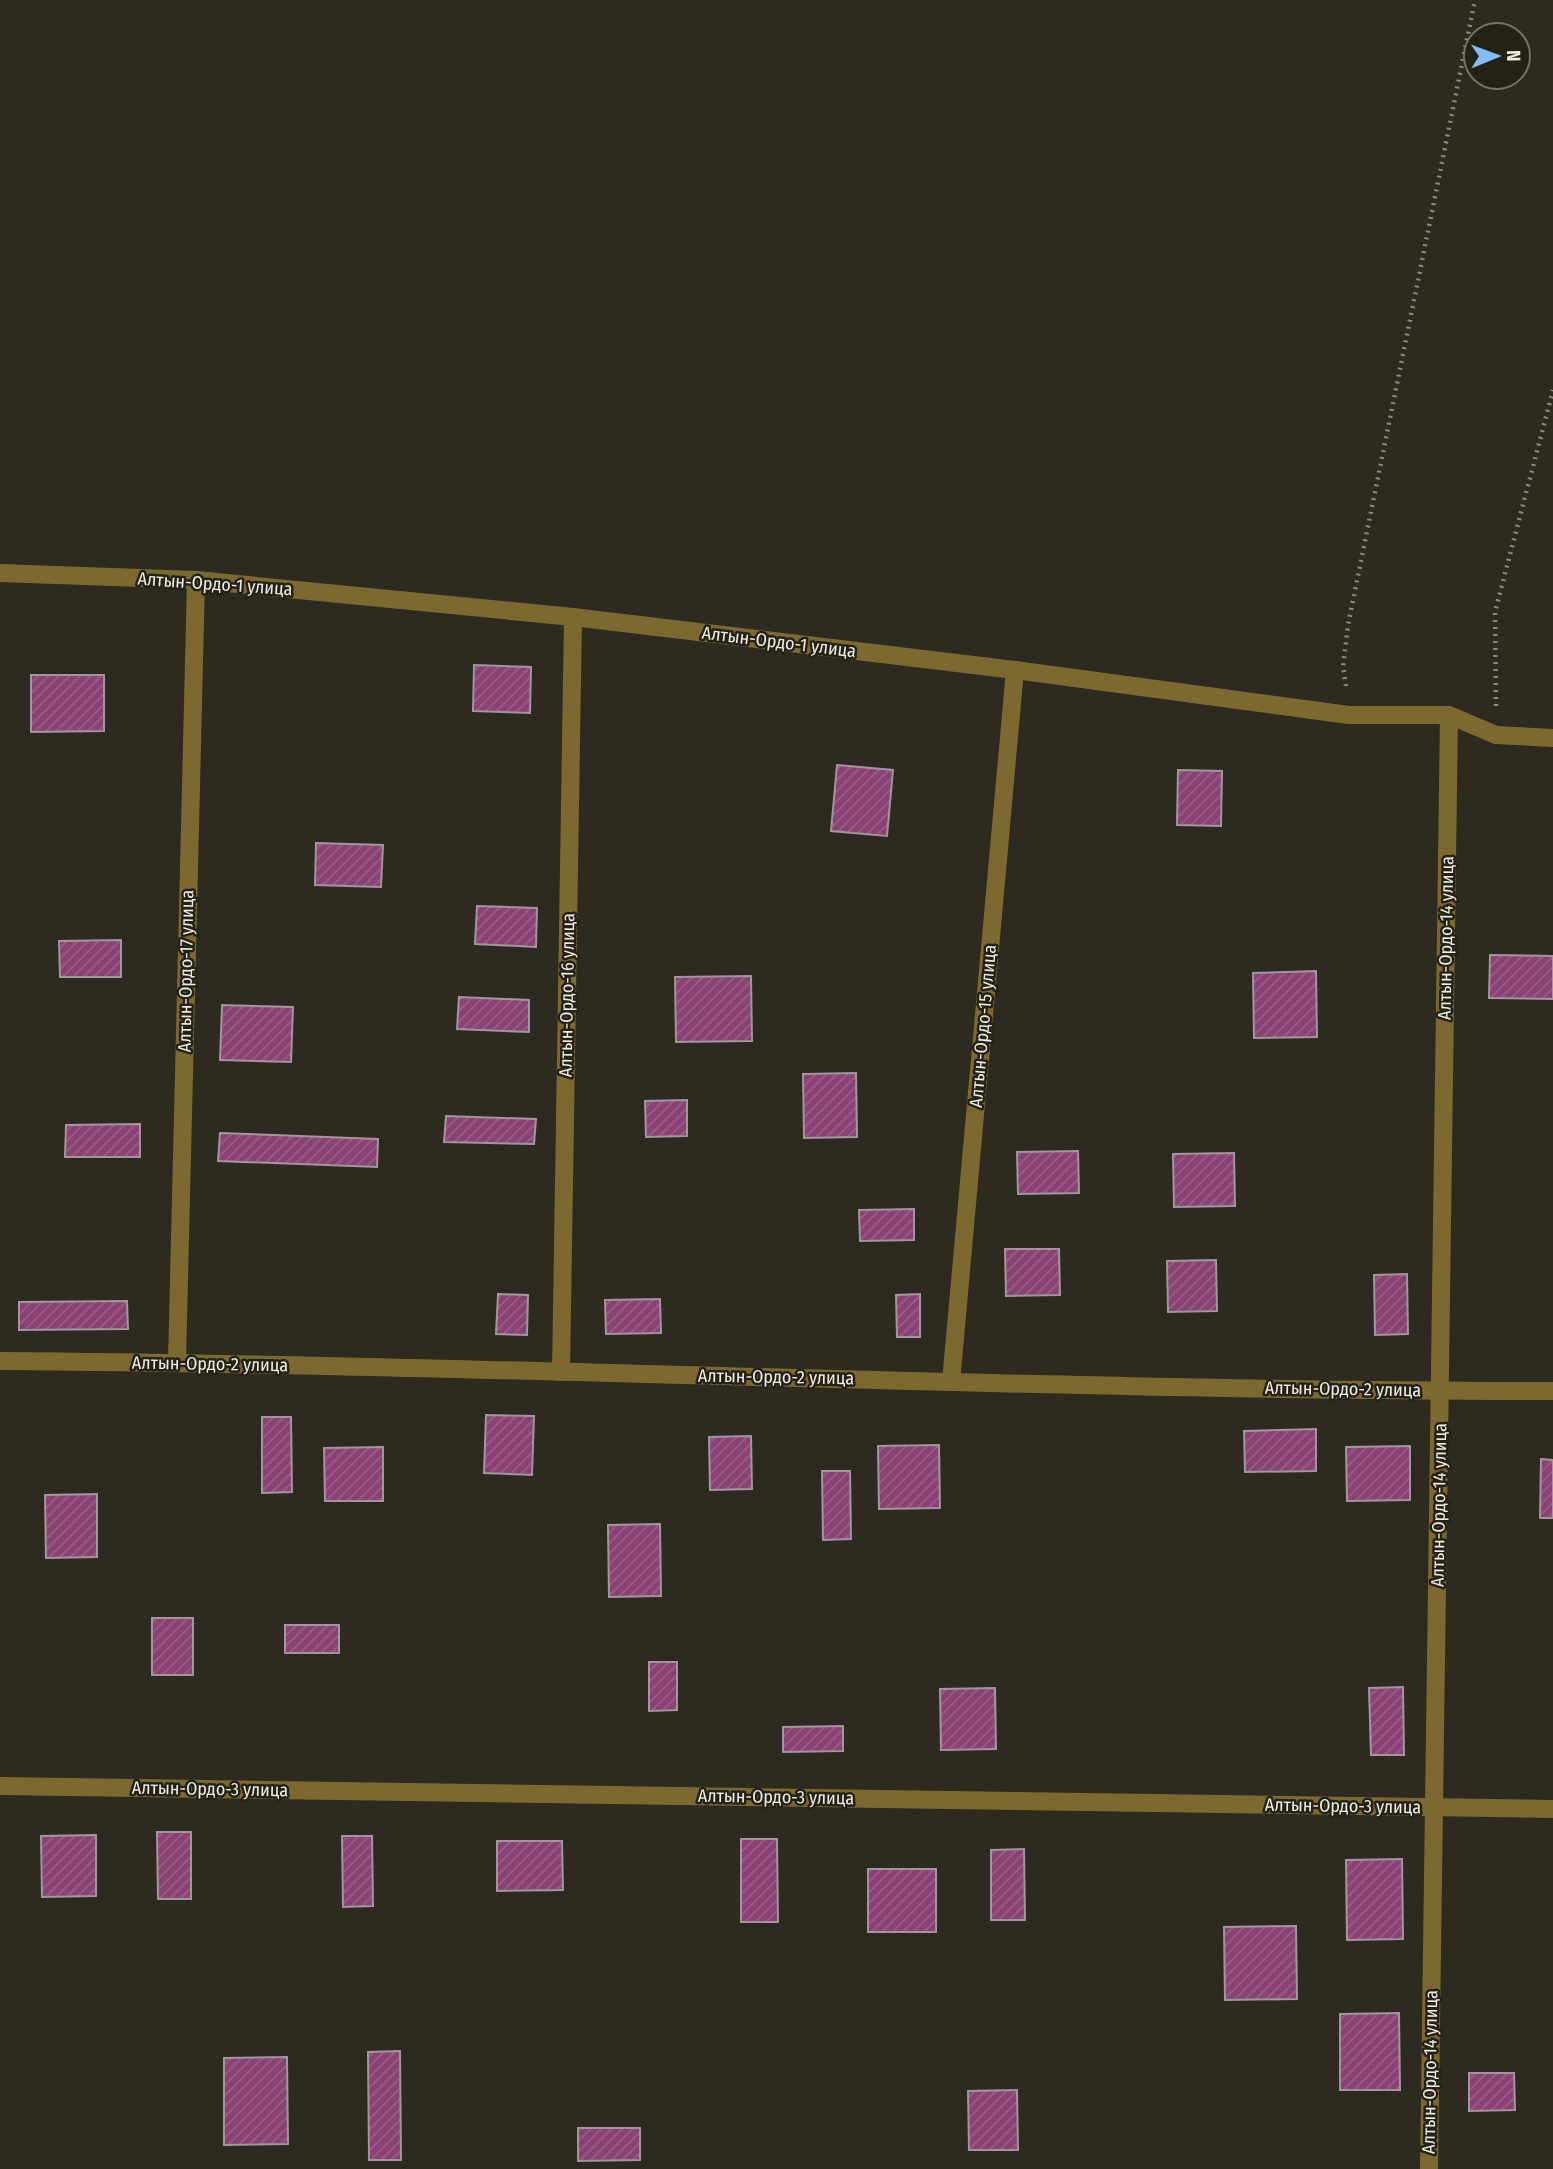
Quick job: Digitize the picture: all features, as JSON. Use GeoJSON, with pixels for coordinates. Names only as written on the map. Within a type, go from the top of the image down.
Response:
{"type":"FeatureCollection","features":[{"type":"Feature","properties":{"kind":"street","name":"Алтын-Ордо-1 улица"},"geometry":{"type":"LineString","coordinates":[[0,573],[196,580],[573,617],[1015,670],[1349,715],[1449,715],[1496,735],[1553,738]]}},
{"type":"Feature","properties":{"kind":"street","name":"Алтын-Ордо-17 улица"},"geometry":{"type":"LineString","coordinates":[[177,1362],[196,580]]}},
{"type":"Feature","properties":{"kind":"street","name":"Алтын-Ордо-16 улица"},"geometry":{"type":"LineString","coordinates":[[561,1372],[573,617]]}},
{"type":"Feature","properties":{"kind":"street","name":"Алтын-Ордо-15 улица"},"geometry":{"type":"LineString","coordinates":[[951,1382],[1015,670]]}},
{"type":"Feature","properties":{"kind":"street","name":"Алтын-Ордо-14 улица"},"geometry":{"type":"LineString","coordinates":[[1429,2169],[1449,715]]}},
{"type":"Feature","properties":{"kind":"street","name":"Алтын-Ордо-2 улица"},"geometry":{"type":"LineString","coordinates":[[0,1361],[177,1362],[951,1382],[1553,1391]]}},
{"type":"Feature","properties":{"kind":"street","name":"Алтын-Ордо-3 улица"},"geometry":{"type":"LineString","coordinates":[[0,1786],[1553,1809]]}},
{"type":"Feature","properties":{"kind":"path"},"geometry":{"type":"LineString","coordinates":[[1349,715],[1343,667],[1348,625],[1475,0]]}},
{"type":"Feature","properties":{"kind":"path"},"geometry":{"type":"LineString","coordinates":[[1496,735],[1495,612],[1553,390]]}},
{"type":"Feature","properties":{"kind":"building"},"geometry":{"type":"Polygon","coordinates":[[[474,665],[531,667],[530,713],[473,711],[474,665]]]}},
{"type":"Feature","properties":{"kind":"building"},"geometry":{"type":"Polygon","coordinates":[[[31,675],[104,675],[104,731],[31,732],[31,675]]]}},
{"type":"Feature","properties":{"kind":"building"},"geometry":{"type":"Polygon","coordinates":[[[837,765],[893,770],[887,836],[831,831],[837,765]]]}},
{"type":"Feature","properties":{"kind":"building"},"geometry":{"type":"Polygon","coordinates":[[[1178,770],[1222,771],[1221,826],[1177,825],[1178,770]]]}},
{"type":"Feature","properties":{"kind":"building"},"geometry":{"type":"Polygon","coordinates":[[[316,843],[383,845],[381,887],[315,885],[316,843]]]}},
{"type":"Feature","properties":{"kind":"building"},"geometry":{"type":"Polygon","coordinates":[[[477,906],[537,908],[536,947],[475,944],[477,906]]]}},
{"type":"Feature","properties":{"kind":"building"},"geometry":{"type":"Polygon","coordinates":[[[121,940],[121,977],[60,977],[59,941],[121,940]]]}},
{"type":"Feature","properties":{"kind":"building"},"geometry":{"type":"Polygon","coordinates":[[[1490,955],[1553,956],[1553,999],[1489,998],[1490,955]]]}},
{"type":"Feature","properties":{"kind":"building"},"geometry":{"type":"Polygon","coordinates":[[[1316,971],[1317,1037],[1254,1038],[1253,973],[1316,971]]]}},
{"type":"Feature","properties":{"kind":"building"},"geometry":{"type":"Polygon","coordinates":[[[751,976],[752,1041],[676,1042],[675,977],[751,976]]]}},
{"type":"Feature","properties":{"kind":"building"},"geometry":{"type":"Polygon","coordinates":[[[459,997],[529,1000],[529,1032],[457,1029],[459,997]]]}},
{"type":"Feature","properties":{"kind":"building"},"geometry":{"type":"Polygon","coordinates":[[[222,1005],[293,1007],[291,1062],[220,1060],[222,1005]]]}},
{"type":"Feature","properties":{"kind":"building"},"geometry":{"type":"Polygon","coordinates":[[[856,1073],[857,1137],[804,1138],[803,1074],[856,1073]]]}},
{"type":"Feature","properties":{"kind":"building"},"geometry":{"type":"Polygon","coordinates":[[[687,1100],[687,1136],[646,1137],[645,1101],[687,1100]]]}},
{"type":"Feature","properties":{"kind":"building"},"geometry":{"type":"Polygon","coordinates":[[[446,1116],[536,1119],[534,1144],[444,1142],[446,1116]]]}},
{"type":"Feature","properties":{"kind":"building"},"geometry":{"type":"Polygon","coordinates":[[[140,1124],[140,1157],[65,1157],[66,1125],[140,1124]]]}},
{"type":"Feature","properties":{"kind":"building"},"geometry":{"type":"Polygon","coordinates":[[[220,1133],[378,1139],[377,1167],[218,1161],[220,1133]]]}},
{"type":"Feature","properties":{"kind":"building"},"geometry":{"type":"Polygon","coordinates":[[[1078,1151],[1079,1193],[1018,1194],[1017,1152],[1078,1151]]]}},
{"type":"Feature","properties":{"kind":"building"},"geometry":{"type":"Polygon","coordinates":[[[1234,1153],[1235,1206],[1174,1207],[1173,1154],[1234,1153]]]}},
{"type":"Feature","properties":{"kind":"building"},"geometry":{"type":"Polygon","coordinates":[[[914,1209],[914,1240],[860,1241],[859,1210],[914,1209]]]}},
{"type":"Feature","properties":{"kind":"building"},"geometry":{"type":"Polygon","coordinates":[[[1005,1249],[1059,1249],[1060,1295],[1006,1296],[1005,1249]]]}},
{"type":"Feature","properties":{"kind":"building"},"geometry":{"type":"Polygon","coordinates":[[[1216,1260],[1217,1311],[1168,1312],[1167,1261],[1216,1260]]]}},
{"type":"Feature","properties":{"kind":"building"},"geometry":{"type":"Polygon","coordinates":[[[1407,1274],[1408,1334],[1375,1335],[1374,1275],[1407,1274]]]}},
{"type":"Feature","properties":{"kind":"building"},"geometry":{"type":"Polygon","coordinates":[[[498,1294],[528,1295],[527,1335],[496,1334],[498,1294]]]}},
{"type":"Feature","properties":{"kind":"building"},"geometry":{"type":"Polygon","coordinates":[[[920,1294],[920,1337],[897,1337],[896,1295],[920,1294]]]}},
{"type":"Feature","properties":{"kind":"building"},"geometry":{"type":"Polygon","coordinates":[[[660,1299],[661,1333],[606,1334],[605,1300],[660,1299]]]}},
{"type":"Feature","properties":{"kind":"building"},"geometry":{"type":"Polygon","coordinates":[[[127,1301],[128,1329],[19,1330],[19,1302],[127,1301]]]}},
{"type":"Feature","properties":{"kind":"building"},"geometry":{"type":"Polygon","coordinates":[[[486,1415],[534,1416],[532,1475],[484,1473],[486,1415]]]}},
{"type":"Feature","properties":{"kind":"building"},"geometry":{"type":"Polygon","coordinates":[[[262,1417],[291,1417],[292,1492],[262,1493],[262,1417]]]}},
{"type":"Feature","properties":{"kind":"building"},"geometry":{"type":"Polygon","coordinates":[[[1316,1429],[1316,1471],[1245,1472],[1244,1431],[1316,1429]]]}},
{"type":"Feature","properties":{"kind":"building"},"geometry":{"type":"Polygon","coordinates":[[[751,1436],[752,1489],[710,1490],[709,1437],[751,1436]]]}},
{"type":"Feature","properties":{"kind":"building"},"geometry":{"type":"Polygon","coordinates":[[[939,1445],[940,1508],[879,1509],[878,1446],[939,1445]]]}},
{"type":"Feature","properties":{"kind":"building"},"geometry":{"type":"Polygon","coordinates":[[[1410,1446],[1410,1500],[1347,1501],[1346,1447],[1410,1446]]]}},
{"type":"Feature","properties":{"kind":"building"},"geometry":{"type":"Polygon","coordinates":[[[383,1447],[383,1501],[325,1501],[324,1448],[383,1447]]]}},
{"type":"Feature","properties":{"kind":"building"},"geometry":{"type":"Polygon","coordinates":[[[1541,1459],[1553,1460],[1553,1518],[1540,1518],[1541,1459]]]}},
{"type":"Feature","properties":{"kind":"building"},"geometry":{"type":"Polygon","coordinates":[[[822,1471],[850,1471],[851,1539],[823,1540],[822,1471]]]}},
{"type":"Feature","properties":{"kind":"building"},"geometry":{"type":"Polygon","coordinates":[[[97,1494],[97,1557],[46,1558],[45,1495],[97,1494]]]}},
{"type":"Feature","properties":{"kind":"building"},"geometry":{"type":"Polygon","coordinates":[[[660,1524],[661,1596],[609,1597],[608,1525],[660,1524]]]}},
{"type":"Feature","properties":{"kind":"building"},"geometry":{"type":"Polygon","coordinates":[[[152,1618],[193,1618],[193,1675],[152,1675],[152,1618]]]}},
{"type":"Feature","properties":{"kind":"building"},"geometry":{"type":"Polygon","coordinates":[[[285,1625],[339,1625],[339,1653],[285,1653],[285,1625]]]}},
{"type":"Feature","properties":{"kind":"building"},"geometry":{"type":"Polygon","coordinates":[[[649,1662],[677,1662],[677,1710],[649,1711],[649,1662]]]}},
{"type":"Feature","properties":{"kind":"building"},"geometry":{"type":"Polygon","coordinates":[[[1403,1687],[1404,1755],[1371,1755],[1369,1688],[1403,1687]]]}},
{"type":"Feature","properties":{"kind":"building"},"geometry":{"type":"Polygon","coordinates":[[[995,1688],[996,1749],[941,1750],[940,1689],[995,1688]]]}},
{"type":"Feature","properties":{"kind":"building"},"geometry":{"type":"Polygon","coordinates":[[[843,1726],[843,1751],[783,1752],[783,1727],[843,1726]]]}},
{"type":"Feature","properties":{"kind":"building"},"geometry":{"type":"Polygon","coordinates":[[[157,1832],[191,1832],[191,1899],[158,1899],[157,1832]]]}},
{"type":"Feature","properties":{"kind":"building"},"geometry":{"type":"Polygon","coordinates":[[[96,1835],[96,1896],[42,1897],[41,1836],[96,1835]]]}},
{"type":"Feature","properties":{"kind":"building"},"geometry":{"type":"Polygon","coordinates":[[[342,1836],[372,1836],[373,1906],[343,1907],[342,1836]]]}},
{"type":"Feature","properties":{"kind":"building"},"geometry":{"type":"Polygon","coordinates":[[[741,1839],[777,1839],[778,1922],[741,1922],[741,1839]]]}},
{"type":"Feature","properties":{"kind":"building"},"geometry":{"type":"Polygon","coordinates":[[[497,1841],[562,1841],[563,1890],[497,1891],[497,1841]]]}},
{"type":"Feature","properties":{"kind":"building"},"geometry":{"type":"Polygon","coordinates":[[[1024,1849],[1025,1920],[991,1920],[991,1850],[1024,1849]]]}},
{"type":"Feature","properties":{"kind":"building"},"geometry":{"type":"Polygon","coordinates":[[[1402,1859],[1403,1939],[1347,1940],[1346,1860],[1402,1859]]]}},
{"type":"Feature","properties":{"kind":"building"},"geometry":{"type":"Polygon","coordinates":[[[868,1869],[936,1869],[936,1932],[868,1932],[868,1869]]]}},
{"type":"Feature","properties":{"kind":"building"},"geometry":{"type":"Polygon","coordinates":[[[1296,1926],[1297,1999],[1225,2000],[1224,1927],[1296,1926]]]}},
{"type":"Feature","properties":{"kind":"building"},"geometry":{"type":"Polygon","coordinates":[[[1399,2013],[1400,2090],[1340,2090],[1340,2014],[1399,2013]]]}},
{"type":"Feature","properties":{"kind":"building"},"geometry":{"type":"Polygon","coordinates":[[[400,2051],[401,2160],[369,2160],[368,2052],[400,2051]]]}},
{"type":"Feature","properties":{"kind":"building"},"geometry":{"type":"Polygon","coordinates":[[[287,2057],[288,2144],[224,2145],[224,2058],[287,2057]]]}},
{"type":"Feature","properties":{"kind":"building"},"geometry":{"type":"Polygon","coordinates":[[[1469,2073],[1514,2073],[1515,2110],[1469,2111],[1469,2073]]]}},
{"type":"Feature","properties":{"kind":"building"},"geometry":{"type":"Polygon","coordinates":[[[1017,2090],[1018,2150],[969,2150],[968,2091],[1017,2090]]]}},
{"type":"Feature","properties":{"kind":"building"},"geometry":{"type":"Polygon","coordinates":[[[578,2128],[640,2128],[640,2160],[578,2161],[578,2128]]]}}]}
